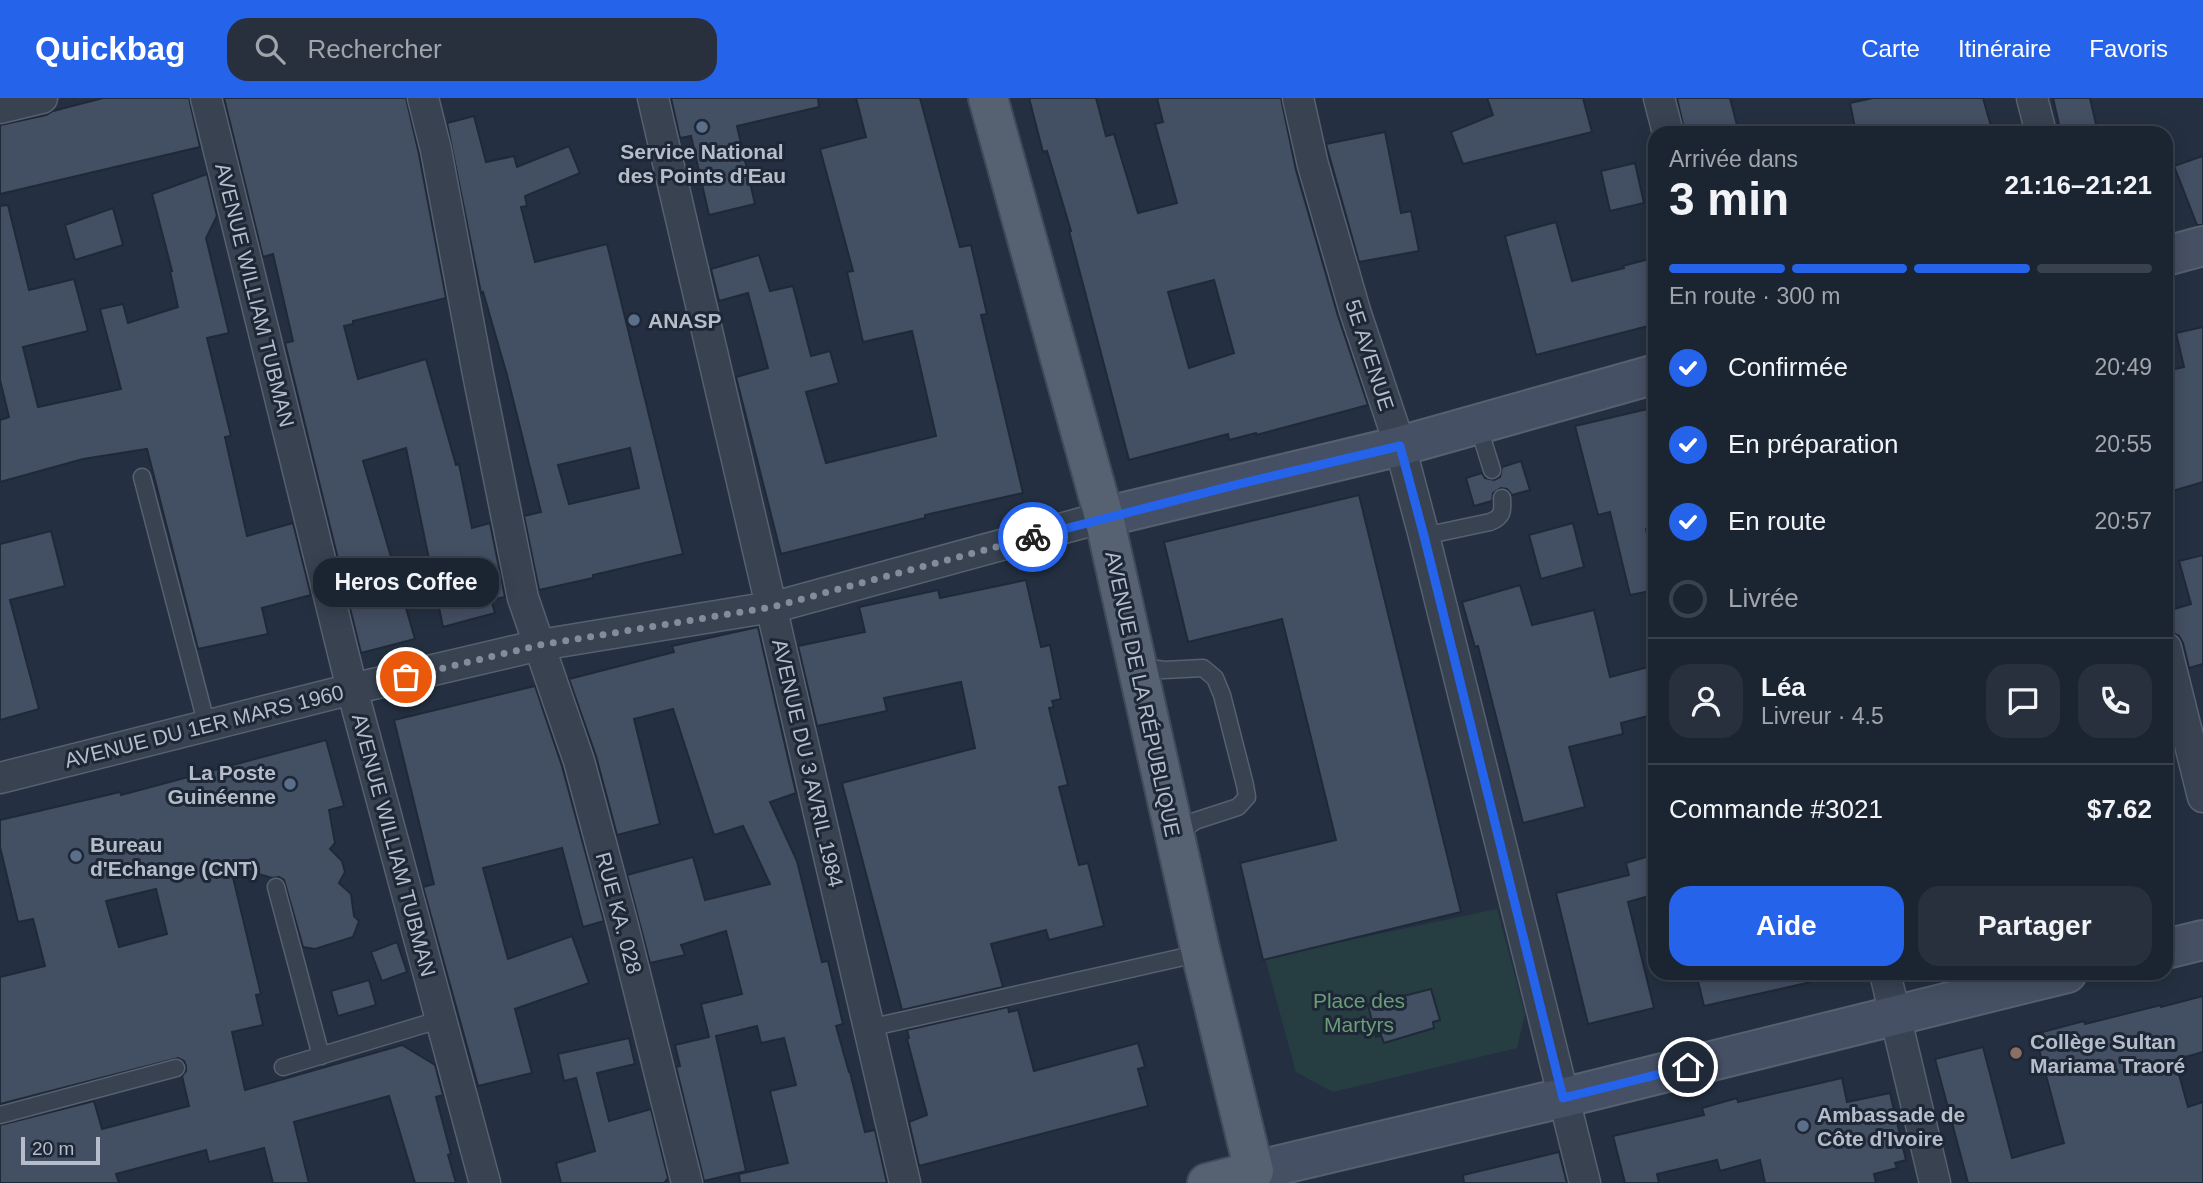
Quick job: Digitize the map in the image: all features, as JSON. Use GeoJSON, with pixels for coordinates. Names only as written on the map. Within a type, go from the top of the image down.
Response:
{"type":"FeatureCollection","features":[{"type":"Feature","properties":{"kind":"main road","name":"AVENUE DE LA RÉPUBLIQUE"},"geometry":{"type":"LineString","coordinates":[[988,98],[1104,517],[1200,953],[1256,1177]]}},
{"type":"Feature","properties":{"kind":"main road"},"geometry":{"type":"LineString","coordinates":[[1207,1183],[1256,1177]]}},
{"type":"Feature","properties":{"kind":"street"},"geometry":{"type":"LineString","coordinates":[[0,108],[42,98]]}},
{"type":"Feature","properties":{"kind":"street","name":"AVENUE WILLIAM TUBMAN"},"geometry":{"type":"LineString","coordinates":[[206,98],[352,689],[485,1183]]}},
{"type":"Feature","properties":{"kind":"street","name":"RUE KA. 028"},"geometry":{"type":"LineString","coordinates":[[423,98],[436,150],[523,598],[582,774],[687,1183]]}},
{"type":"Feature","properties":{"kind":"street","name":"AVENUE DU 3 AVRIL 1984"},"geometry":{"type":"LineString","coordinates":[[653,98],[905,1183]]}},
{"type":"Feature","properties":{"kind":"street","name":"5E AVENUE"},"geometry":{"type":"LineString","coordinates":[[1298,98],[1313,165],[1355,311],[1400,446],[1424,536],[1585,1183]]}},
{"type":"Feature","properties":{"kind":"street"},"geometry":{"type":"LineString","coordinates":[[1659,98],[1666,126]]}},
{"type":"Feature","properties":{"kind":"street"},"geometry":{"type":"LineString","coordinates":[[2032,98],[2039,126]]}},
{"type":"Feature","properties":{"kind":"street"},"geometry":{"type":"LineString","coordinates":[[2173,254],[2203,246]]}},
{"type":"Feature","properties":{"kind":"street"},"geometry":{"type":"LineString","coordinates":[[1104,517],[1400,446],[1648,376]]}},
{"type":"Feature","properties":{"kind":"street","name":"AVENUE DU 1ER MARS 1960"},"geometry":{"type":"LineString","coordinates":[[0,778],[352,689],[540,645],[772,607],[1104,517]]}},
{"type":"Feature","properties":{"kind":"street"},"geometry":{"type":"LineString","coordinates":[[2173,676],[2203,797]]}},
{"type":"Feature","properties":{"kind":"street"},"geometry":{"type":"LineString","coordinates":[[2173,947],[2203,940]]}},
{"type":"Feature","properties":{"kind":"street"},"geometry":{"type":"LineString","coordinates":[[1887,980],[1935,1183]]}},
{"type":"Feature","properties":{"kind":"street"},"geometry":{"type":"LineString","coordinates":[[1256,1177],[2038,980]]}},
{"type":"Feature","properties":{"kind":"lane"},"geometry":{"type":"LineString","coordinates":[[1478,425],[1492,470]]}},
{"type":"Feature","properties":{"kind":"lane"},"geometry":{"type":"LineString","coordinates":[[142,477],[207,726]]}},
{"type":"Feature","properties":{"kind":"lane"},"geometry":{"type":"LineString","coordinates":[[1424,536],[1499,518],[1503,511],[1502,498]]}},
{"type":"Feature","properties":{"kind":"lane"},"geometry":{"type":"LineString","coordinates":[[1137,666],[1164,670],[1203,668],[1215,678],[1223,695],[1245,785],[1247,797],[1238,807],[1195,821],[1175,837]]}},
{"type":"Feature","properties":{"kind":"lane"},"geometry":{"type":"LineString","coordinates":[[276,887],[321,1056]]}},
{"type":"Feature","properties":{"kind":"lane"},"geometry":{"type":"LineString","coordinates":[[869,1027],[1200,953]]}},
{"type":"Feature","properties":{"kind":"lane"},"geometry":{"type":"LineString","coordinates":[[283,1067],[442,1019]]}},
{"type":"Feature","properties":{"kind":"lane"},"geometry":{"type":"LineString","coordinates":[[0,1115],[176,1068]]}},
{"type":"Feature","properties":{"kind":"green space","name":"Place des Martyrs"},"geometry":{"type":"Polygon","coordinates":[[[1497,909],[1525,1014],[1517,1048],[1333,1092],[1296,1072],[1265,958],[1497,909]]]}},
{"type":"Feature","properties":{"kind":"building"},"geometry":{"type":"Polygon","coordinates":[[[103,98],[189,98],[200,147],[0,194],[0,125],[103,98]]]}},
{"type":"Feature","properties":{"kind":"building"},"geometry":{"type":"Polygon","coordinates":[[[224,98],[406,98],[446,298],[353,321],[353,324],[344,326],[358,379],[426,359],[456,465],[459,464],[472,528],[490,523],[505,597],[491,600],[495,613],[443,627],[406,448],[363,461],[415,639],[361,653],[285,343],[293,341],[273,254],[263,257],[224,98]]]}},
{"type":"Feature","properties":{"kind":"building"},"geometry":{"type":"Polygon","coordinates":[[[671,98],[818,98],[819,107],[737,126],[755,204],[709,215],[691,136],[680,138],[671,98]]]}},
{"type":"Feature","properties":{"kind":"building"},"geometry":{"type":"Polygon","coordinates":[[[856,98],[920,98],[960,247],[971,245],[987,314],[981,315],[1023,493],[925,515],[925,518],[781,554],[736,377],[768,368],[748,293],[719,301],[711,269],[759,255],[770,291],[793,286],[811,356],[830,351],[839,383],[806,392],[826,463],[936,436],[912,331],[863,342],[847,272],[853,271],[820,149],[866,137],[856,98]]]}},
{"type":"Feature","properties":{"kind":"building"},"geometry":{"type":"Polygon","coordinates":[[[1029,98],[1096,98],[1106,136],[1114,134],[1138,213],[1177,203],[1155,124],[1163,122],[1157,98],[1281,98],[1296,170],[1338,316],[1368,405],[1256,435],[1229,440],[1228,434],[1129,460],[1071,231],[1047,151],[1043,152],[1029,98]],[[1214,280],[1168,292],[1189,368],[1234,353],[1214,280]]]}},
{"type":"Feature","properties":{"kind":"building"},"geometry":{"type":"Polygon","coordinates":[[[1487,98],[1583,98],[1592,132],[1463,164],[1451,132],[1493,115],[1487,98]]]}},
{"type":"Feature","properties":{"kind":"building"},"geometry":{"type":"Polygon","coordinates":[[[1677,98],[1730,98],[1737,126],[1683,126],[1677,98]]]}},
{"type":"Feature","properties":{"kind":"building"},"geometry":{"type":"Polygon","coordinates":[[[1873,98],[1983,98],[1991,126],[1855,126],[1850,103],[1873,98]]]}},
{"type":"Feature","properties":{"kind":"building"},"geometry":{"type":"Polygon","coordinates":[[[2053,98],[2090,98],[2096,126],[2059,126],[2053,98]]]}},
{"type":"Feature","properties":{"kind":"building"},"geometry":{"type":"Polygon","coordinates":[[[474,116],[486,162],[514,156],[517,167],[569,146],[580,173],[525,196],[527,206],[521,207],[535,262],[607,244],[683,554],[539,590],[524,516],[541,512],[507,375],[483,292],[481,293],[447,123],[474,116]],[[630,448],[558,465],[569,504],[639,488],[630,448]]]}},
{"type":"Feature","properties":{"kind":"building"},"geometry":{"type":"Polygon","coordinates":[[[1385,132],[1401,213],[1411,211],[1419,251],[1359,262],[1326,144],[1385,132]]]}},
{"type":"Feature","properties":{"kind":"building"},"geometry":{"type":"Polygon","coordinates":[[[2203,156],[2203,225],[2197,225],[2174,166],[2203,156]]]}},
{"type":"Feature","properties":{"kind":"building"},"geometry":{"type":"Polygon","coordinates":[[[1635,163],[1644,203],[1610,211],[1601,171],[1635,163]]]}},
{"type":"Feature","properties":{"kind":"building"},"geometry":{"type":"Polygon","coordinates":[[[207,174],[217,216],[206,238],[229,333],[207,338],[231,436],[225,437],[247,536],[293,523],[311,595],[262,608],[268,634],[198,649],[147,449],[83,459],[0,482],[0,420],[9,417],[0,380],[0,206],[8,205],[29,290],[74,279],[88,331],[23,347],[38,407],[121,389],[100,309],[123,304],[128,323],[178,307],[172,271],[152,194],[207,174]]]}},
{"type":"Feature","properties":{"kind":"building"},"geometry":{"type":"Polygon","coordinates":[[[113,208],[123,245],[75,260],[65,225],[113,208]]]}},
{"type":"Feature","properties":{"kind":"building"},"geometry":{"type":"Polygon","coordinates":[[[1556,222],[1572,281],[1648,259],[1648,326],[1536,355],[1505,236],[1556,222]]]}},
{"type":"Feature","properties":{"kind":"building"},"geometry":{"type":"Polygon","coordinates":[[[2203,327],[2203,482],[2173,491],[2173,369],[2184,367],[2176,333],[2203,327]]]}},
{"type":"Feature","properties":{"kind":"building"},"geometry":{"type":"Polygon","coordinates":[[[1648,409],[1648,592],[1630,595],[1610,512],[1598,515],[1575,426],[1648,409]]]}},
{"type":"Feature","properties":{"kind":"building"},"geometry":{"type":"Polygon","coordinates":[[[1521,461],[1530,490],[1512,495],[1507,489],[1501,488],[1493,493],[1492,501],[1474,506],[1466,478],[1482,473],[1485,478],[1494,480],[1500,477],[1502,467],[1521,461]]]}},
{"type":"Feature","properties":{"kind":"building"},"geometry":{"type":"Polygon","coordinates":[[[1359,495],[1461,912],[1263,960],[1240,863],[1336,840],[1282,619],[1188,642],[1164,542],[1359,495]]]}},
{"type":"Feature","properties":{"kind":"building"},"geometry":{"type":"Polygon","coordinates":[[[1573,523],[1584,567],[1541,579],[1529,535],[1573,523]]]}},
{"type":"Feature","properties":{"kind":"building"},"geometry":{"type":"Polygon","coordinates":[[[51,531],[65,586],[10,600],[39,709],[0,720],[0,544],[51,531]]]}},
{"type":"Feature","properties":{"kind":"building"},"geometry":{"type":"Polygon","coordinates":[[[2203,555],[2203,664],[2189,668],[2183,643],[2173,633],[2173,609],[2191,604],[2179,561],[2203,555]]]}},
{"type":"Feature","properties":{"kind":"building"},"geometry":{"type":"Polygon","coordinates":[[[1026,580],[1041,647],[1050,645],[1061,699],[1052,701],[1054,707],[1049,708],[1068,785],[1059,787],[1079,865],[1088,863],[1104,926],[1049,940],[1046,930],[991,944],[1003,987],[902,1010],[842,783],[975,748],[961,682],[884,698],[887,711],[817,726],[798,646],[865,632],[859,607],[938,590],[940,598],[1026,580]]]}},
{"type":"Feature","properties":{"kind":"building"},"geometry":{"type":"Polygon","coordinates":[[[1520,585],[1532,625],[1594,610],[1610,677],[1648,667],[1648,716],[1621,723],[1623,734],[1569,747],[1585,807],[1523,823],[1478,646],[1475,647],[1462,602],[1520,585]]]}},
{"type":"Feature","properties":{"kind":"building"},"geometry":{"type":"Polygon","coordinates":[[[758,627],[796,793],[770,802],[797,861],[822,962],[828,961],[843,1024],[836,1026],[865,1132],[875,1130],[887,1183],[740,1183],[739,1174],[788,1163],[770,1091],[796,1085],[784,1038],[761,1043],[757,1026],[716,1036],[746,1171],[704,1181],[676,1067],[680,1066],[675,1045],[709,1037],[701,1004],[742,994],[726,931],[681,945],[685,955],[650,963],[627,875],[693,857],[705,900],[770,884],[743,826],[714,835],[673,709],[634,719],[660,824],[617,835],[596,756],[569,679],[674,652],[672,646],[758,627]]]}},
{"type":"Feature","properties":{"kind":"building"},"geometry":{"type":"Polygon","coordinates":[[[535,686],[562,766],[604,921],[583,927],[562,848],[483,868],[508,959],[572,936],[589,983],[515,1009],[532,1073],[478,1086],[423,887],[434,884],[394,720],[535,686]]]}},
{"type":"Feature","properties":{"kind":"building"},"geometry":{"type":"Polygon","coordinates":[[[326,740],[344,806],[329,810],[335,843],[330,849],[342,861],[345,872],[339,883],[351,894],[354,916],[359,921],[353,937],[315,949],[303,947],[284,880],[230,865],[261,994],[256,995],[263,1025],[232,1032],[245,1090],[402,1045],[435,1065],[443,1095],[436,1097],[456,1183],[415,1183],[389,1096],[294,1122],[309,1183],[273,1183],[264,1148],[209,1162],[206,1150],[116,1174],[119,1183],[0,1183],[0,1125],[94,1101],[102,1129],[189,1106],[182,1076],[186,1066],[184,1061],[178,1058],[0,1104],[0,977],[45,966],[33,919],[18,922],[0,847],[0,820],[120,792],[121,795],[326,740]],[[156,889],[106,901],[119,947],[167,934],[156,889]]]}},
{"type":"Feature","properties":{"kind":"building"},"geometry":{"type":"Polygon","coordinates":[[[1648,856],[1648,896],[1628,902],[1654,1008],[1588,1024],[1556,893],[1629,875],[1626,863],[1648,856]]]}},
{"type":"Feature","properties":{"kind":"building"},"geometry":{"type":"Polygon","coordinates":[[[397,942],[407,972],[382,981],[371,952],[397,942]]]}},
{"type":"Feature","properties":{"kind":"building"},"geometry":{"type":"Polygon","coordinates":[[[369,980],[376,1005],[338,1016],[331,991],[369,980]]]}},
{"type":"Feature","properties":{"kind":"building"},"geometry":{"type":"Polygon","coordinates":[[[1698,980],[1811,980],[1811,982],[1704,1006],[1698,980]]]}},
{"type":"Feature","properties":{"kind":"building"},"geometry":{"type":"Polygon","coordinates":[[[1431,989],[1440,1020],[1433,1022],[1434,1028],[1384,1043],[1381,1035],[1376,1037],[1368,1005],[1431,989]]]}},
{"type":"Feature","properties":{"kind":"building"},"geometry":{"type":"Polygon","coordinates":[[[2203,996],[2203,1052],[2175,1060],[2188,1107],[2203,1102],[2203,1183],[1968,1183],[1935,1059],[1983,1047],[2012,1158],[2064,1143],[2035,1034],[2203,996]]]}},
{"type":"Feature","properties":{"kind":"building"},"geometry":{"type":"Polygon","coordinates":[[[1008,1007],[1009,1012],[1018,1010],[1034,1071],[1138,1043],[1145,1067],[1138,1069],[1148,1106],[919,1166],[909,1122],[927,1115],[907,1030],[1008,1007]]]}},
{"type":"Feature","properties":{"kind":"building"},"geometry":{"type":"Polygon","coordinates":[[[629,1038],[635,1064],[597,1073],[609,1121],[651,1109],[668,1178],[664,1183],[561,1183],[556,1163],[595,1151],[576,1078],[564,1081],[558,1054],[629,1038]]]}},
{"type":"Feature","properties":{"kind":"building"},"geometry":{"type":"Polygon","coordinates":[[[1842,1078],[1847,1102],[1890,1093],[1906,1160],[1895,1163],[1897,1168],[1874,1174],[1876,1183],[1765,1183],[1760,1160],[1720,1171],[1717,1160],[1657,1174],[1659,1183],[1625,1183],[1613,1136],[1704,1115],[1702,1108],[1737,1098],[1738,1102],[1842,1078]]]}},
{"type":"Feature","properties":{"kind":"building"},"geometry":{"type":"Polygon","coordinates":[[[1559,1152],[1567,1183],[1464,1183],[1463,1175],[1559,1152]]]}},
{"type":"Feature","properties":{"kind":"way so far"},"geometry":{"type":"LineString","coordinates":[[406,677],[540,645],[772,607],[1033,537]]}},
{"type":"Feature","properties":{"kind":"place","name":"Service National des Points d'Eau"},"geometry":{"type":"Point","coordinates":[702,127]}},
{"type":"Feature","properties":{"kind":"place","name":"ANASP"},"geometry":{"type":"Point","coordinates":[634,320]}},
{"type":"Feature","properties":{"kind":"place","name":"Heros Coffee"},"geometry":{"type":"Point","coordinates":[406,677]}},
{"type":"Feature","properties":{"kind":"place","name":"La Poste Guinéenne"},"geometry":{"type":"Point","coordinates":[290,784]}},
{"type":"Feature","properties":{"kind":"place","name":"Bureau d'Echange (CNT)"},"geometry":{"type":"Point","coordinates":[76,856]}},
{"type":"Feature","properties":{"kind":"place","name":"Collège Sultan Mariama Traoré"},"geometry":{"type":"Point","coordinates":[2016,1053]}},
{"type":"Feature","properties":{"kind":"place","name":"Ambassade de Côte d'Ivoire"},"geometry":{"type":"Point","coordinates":[1803,1126]}},
{"type":"Feature","properties":{"kind":"route"},"geometry":{"type":"LineString","coordinates":[[1033,537],[1104,517],[1400,446],[1563,1098],[1688,1067]]}}]}
